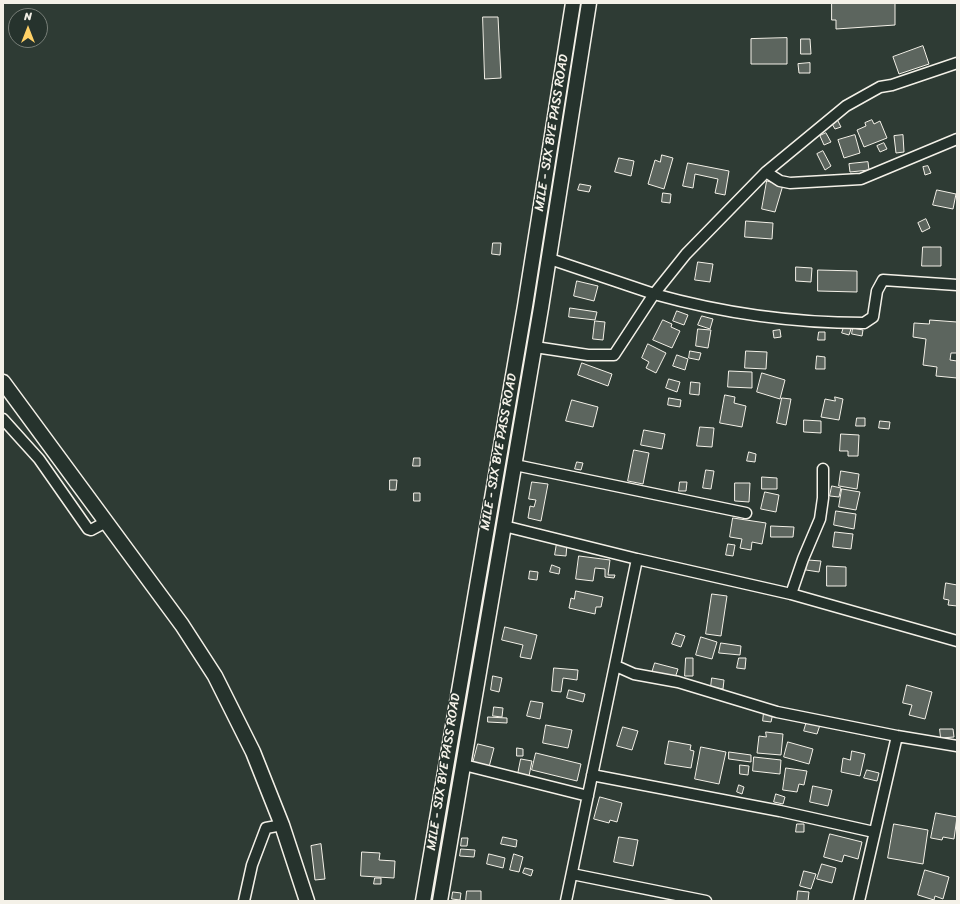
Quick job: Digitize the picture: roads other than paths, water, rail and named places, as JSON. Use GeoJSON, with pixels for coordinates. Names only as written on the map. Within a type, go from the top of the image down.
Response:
{"type":"FeatureCollection","features":[{"type":"Feature","properties":{"kind":"street","name":"MILE - SIX BYE PASS ROAD"},"geometry":{"type":"LineString","coordinates":[[423,901],[524,306],[573,3]]}},
{"type":"Feature","properties":{"kind":"street"},"geometry":{"type":"LineString","coordinates":[[440,901],[550,259],[589,3]]}},
{"type":"Feature","properties":{"kind":"street"},"geometry":{"type":"LineString","coordinates":[[535,347],[588,355],[614,355],[654,294],[686,254],[766,172],[846,106],[866,93],[880,87],[892,85],[957,63]]}},
{"type":"Feature","properties":{"kind":"street"},"geometry":{"type":"LineString","coordinates":[[766,172],[780,181],[790,183],[861,179],[957,139]]}},
{"type":"Feature","properties":{"kind":"street"},"geometry":{"type":"LineString","coordinates":[[550,259],[654,294],[697,306],[783,319],[864,323],[872,317],[877,291],[883,280],[957,285]]}},
{"type":"Feature","properties":{"kind":"street"},"geometry":{"type":"LineString","coordinates":[[524,306],[541,308]]}},
{"type":"Feature","properties":{"kind":"street"},"geometry":{"type":"LineString","coordinates":[[3,382],[182,625],[215,676],[253,752],[282,825],[307,901]]}},
{"type":"Feature","properties":{"kind":"street"},"geometry":{"type":"LineString","coordinates":[[3,419],[39,459],[88,528],[91,530],[106,522]]}},
{"type":"Feature","properties":{"kind":"street"},"geometry":{"type":"LineString","coordinates":[[514,465],[746,512]]}},
{"type":"Feature","properties":{"kind":"street"},"geometry":{"type":"LineString","coordinates":[[791,594],[803,559],[820,519],[823,498],[823,469]]}},
{"type":"Feature","properties":{"kind":"street"},"geometry":{"type":"LineString","coordinates":[[504,526],[637,559],[791,594],[957,641]]}},
{"type":"Feature","properties":{"kind":"street"},"geometry":{"type":"LineString","coordinates":[[566,901],[637,559]]}},
{"type":"Feature","properties":{"kind":"street"},"geometry":{"type":"LineString","coordinates":[[616,666],[634,674],[678,682],[777,712],[897,736],[957,746]]}},
{"type":"Feature","properties":{"kind":"street"},"geometry":{"type":"LineString","coordinates":[[859,901],[897,736]]}},
{"type":"Feature","properties":{"kind":"street"},"geometry":{"type":"LineString","coordinates":[[464,765],[588,796]]}},
{"type":"Feature","properties":{"kind":"street"},"geometry":{"type":"LineString","coordinates":[[592,775],[780,811],[874,832]]}},
{"type":"Feature","properties":{"kind":"street"},"geometry":{"type":"LineString","coordinates":[[244,901],[252,865],[266,828],[282,825]]}},
{"type":"Feature","properties":{"kind":"street"},"geometry":{"type":"LineString","coordinates":[[572,874],[706,901]]}}]}
